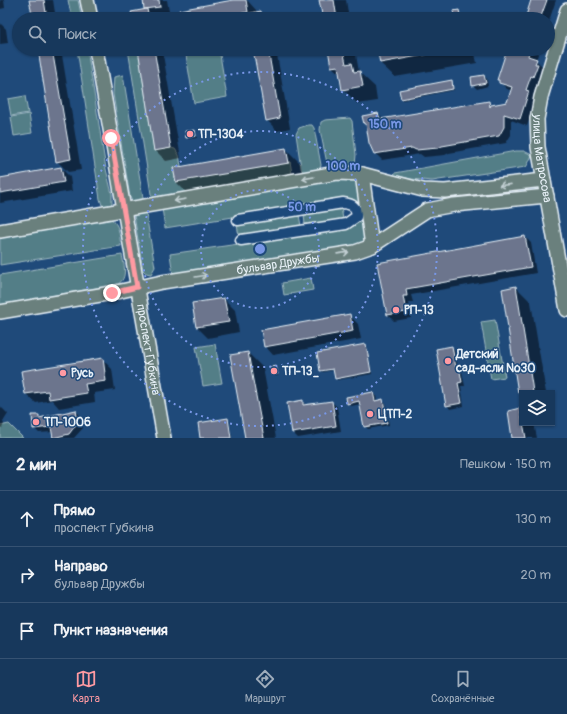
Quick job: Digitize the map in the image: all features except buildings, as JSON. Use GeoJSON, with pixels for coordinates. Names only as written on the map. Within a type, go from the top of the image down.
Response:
{"type":"FeatureCollection","features":[{"type":"Feature","properties":{"kind":"main road"},"geometry":{"type":"LineString","coordinates":[[87,0],[89,12]]}},
{"type":"Feature","properties":{"kind":"main road","name":"улица Матросова"},"geometry":{"type":"LineString","coordinates":[[555,48],[567,10]]}},
{"type":"Feature","properties":{"kind":"main road","name":"проспект Губкина"},"geometry":{"type":"LineString","coordinates":[[97,56],[164,438]]}},
{"type":"Feature","properties":{"kind":"main road","name":"улица Матросова"},"geometry":{"type":"LineString","coordinates":[[553,56],[538,109],[538,147],[567,310]]}},
{"type":"Feature","properties":{"kind":"main road"},"geometry":{"type":"LineString","coordinates":[[0,231],[337,173],[362,174],[422,190],[445,191],[544,180]]}},
{"type":"Feature","properties":{"kind":"main road"},"geometry":{"type":"LineString","coordinates":[[362,174],[372,246]]}},
{"type":"Feature","properties":{"kind":"main road","name":"бульвар Дружбы"},"geometry":{"type":"LineString","coordinates":[[0,312],[112,293],[162,282],[355,252],[372,246],[427,210],[454,205],[547,196]]}},
{"type":"Feature","properties":{"kind":"street"},"geometry":{"type":"LineString","coordinates":[[238,220],[343,203],[354,206],[357,212],[356,217],[346,224],[241,240]]}},
{"type":"Feature","properties":{"kind":"green space"},"geometry":{"type":"Polygon","coordinates":[[[68,0],[78,0],[81,12],[71,12],[68,0]]]}},
{"type":"Feature","properties":{"kind":"green space"},"geometry":{"type":"Polygon","coordinates":[[[78,56],[88,56],[106,169],[112,194],[112,203],[109,206],[102,205],[78,56]]]}},
{"type":"Feature","properties":{"kind":"green space"},"geometry":{"type":"Polygon","coordinates":[[[129,56],[139,56],[154,150],[171,148],[175,149],[179,155],[181,166],[173,168],[176,182],[288,163],[290,161],[291,176],[154,198],[151,194],[129,56]]]}},
{"type":"Feature","properties":{"kind":"green space"},"geometry":{"type":"Polygon","coordinates":[[[186,56],[220,56],[227,97],[194,103],[186,56]]]}},
{"type":"Feature","properties":{"kind":"green space"},"geometry":{"type":"Polygon","coordinates":[[[123,75],[143,198],[142,201],[133,203],[130,197],[113,94],[114,77],[123,75]]]}},
{"type":"Feature","properties":{"kind":"green space"},"geometry":{"type":"Polygon","coordinates":[[[25,96],[28,113],[11,116],[8,99],[25,96]]]}},
{"type":"Feature","properties":{"kind":"green space"},"geometry":{"type":"Polygon","coordinates":[[[29,114],[32,133],[14,136],[11,117],[29,114]]]}},
{"type":"Feature","properties":{"kind":"green space"},"geometry":{"type":"Polygon","coordinates":[[[350,118],[352,121],[356,155],[355,165],[333,168],[327,163],[320,130],[321,122],[325,120],[350,118]]]}},
{"type":"Feature","properties":{"kind":"green space"},"geometry":{"type":"Polygon","coordinates":[[[312,125],[314,128],[321,165],[320,169],[311,172],[302,171],[296,134],[299,128],[312,125]]]}},
{"type":"Feature","properties":{"kind":"green space"},"geometry":{"type":"Polygon","coordinates":[[[516,151],[524,151],[532,155],[526,167],[432,181],[411,179],[393,175],[395,173],[516,151]]]}},
{"type":"Feature","properties":{"kind":"green space"},"geometry":{"type":"Polygon","coordinates":[[[340,178],[359,179],[368,241],[352,247],[173,275],[170,254],[348,228],[354,226],[359,220],[360,211],[357,203],[344,199],[165,228],[162,208],[340,178]]]}},
{"type":"Feature","properties":{"kind":"green space"},"geometry":{"type":"Polygon","coordinates":[[[341,208],[343,219],[305,225],[304,214],[341,208]]]}},
{"type":"Feature","properties":{"kind":"green space"},"geometry":{"type":"Polygon","coordinates":[[[138,212],[146,214],[155,267],[151,274],[146,273],[143,270],[134,215],[138,212]]]}},
{"type":"Feature","properties":{"kind":"green space"},"geometry":{"type":"Polygon","coordinates":[[[299,215],[301,226],[239,236],[237,225],[299,215]]]}},
{"type":"Feature","properties":{"kind":"green space"},"geometry":{"type":"Polygon","coordinates":[[[110,218],[116,224],[121,246],[0,265],[0,235],[110,218]]]}},
{"type":"Feature","properties":{"kind":"green space"},"geometry":{"type":"Polygon","coordinates":[[[122,255],[124,275],[118,284],[0,305],[0,275],[122,255]]]}},
{"type":"Feature","properties":{"kind":"green space"},"geometry":{"type":"Polygon","coordinates":[[[311,278],[313,290],[284,295],[282,283],[311,278]]]}},
{"type":"Feature","properties":{"kind":"green space"},"geometry":{"type":"Polygon","coordinates":[[[495,320],[505,377],[491,379],[481,322],[495,320]]]}},
{"type":"Feature","properties":{"kind":"green space"},"geometry":{"type":"Polygon","coordinates":[[[215,344],[222,383],[203,386],[196,347],[215,344]]]}},
{"type":"Feature","properties":{"kind":"green space"},"geometry":{"type":"Polygon","coordinates":[[[9,424],[23,438],[0,438],[0,426],[9,424]]]}},
{"type":"Feature","properties":{"kind":"place","name":"ТП-1304"},"geometry":{"type":"Point","coordinates":[190,134]}},
{"type":"Feature","properties":{"kind":"place","name":"РП-13"},"geometry":{"type":"Point","coordinates":[396,310]}},
{"type":"Feature","properties":{"kind":"place","name":"Детский сад-ясли №30"},"geometry":{"type":"Point","coordinates":[448,361]}},
{"type":"Feature","properties":{"kind":"place","name":"ТП-13_"},"geometry":{"type":"Point","coordinates":[274,371]}},
{"type":"Feature","properties":{"kind":"place","name":"Русь"},"geometry":{"type":"Point","coordinates":[63,373]}},
{"type":"Feature","properties":{"kind":"place","name":"ЦТП-2"},"geometry":{"type":"Point","coordinates":[370,414]}},
{"type":"Feature","properties":{"kind":"place","name":"ТП-1006"},"geometry":{"type":"Point","coordinates":[36,422]}},
{"type":"Feature","properties":{"kind":"route"},"geometry":{"type":"LineString","coordinates":[[111,138],[137,287],[112,293]]}}]}
